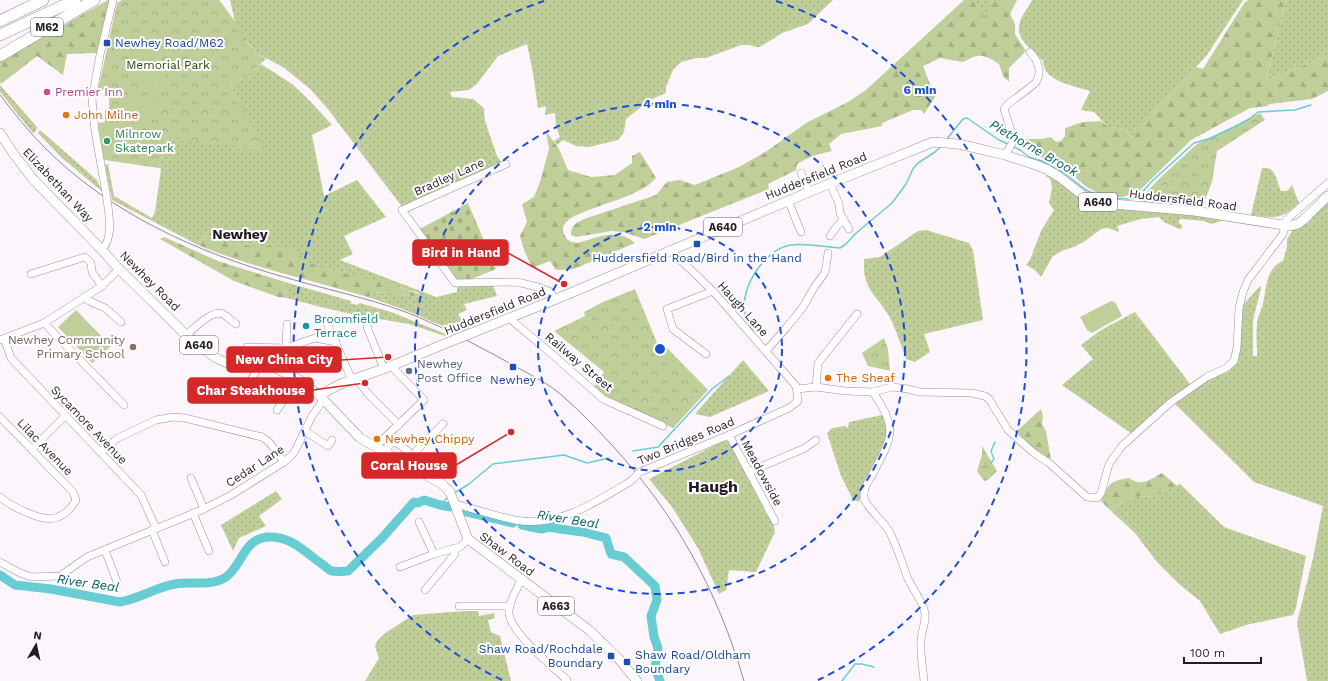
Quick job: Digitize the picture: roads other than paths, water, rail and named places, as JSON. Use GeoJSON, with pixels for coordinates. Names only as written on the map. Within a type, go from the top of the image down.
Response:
{"type":"FeatureCollection","features":[{"type":"Feature","properties":{"kind":"highway","name":"M62"},"geometry":{"type":"LineString","coordinates":[[0,21],[43,0]]}},
{"type":"Feature","properties":{"kind":"highway","name":"M62"},"geometry":{"type":"LineString","coordinates":[[0,35],[75,0]]}},
{"type":"Feature","properties":{"kind":"highway","name":"M62"},"geometry":{"type":"LineString","coordinates":[[0,56],[94,0]]}},
{"type":"Feature","properties":{"kind":"main road","name":"Elizabethan Way"},"geometry":{"type":"LineString","coordinates":[[0,133],[32,178],[102,250]]}},
{"type":"Feature","properties":{"kind":"main road","name":"Huddersfield Road"},"geometry":{"type":"LineString","coordinates":[[322,397],[325,392],[354,379],[388,367],[554,300],[788,200],[934,142],[958,144],[1006,153],[1046,169],[1084,197],[1102,203],[1180,210],[1285,226],[1298,224],[1328,196]]}},
{"type":"Feature","properties":{"kind":"main road","name":"Newhey Road"},"geometry":{"type":"LineString","coordinates":[[102,250],[119,269],[186,335],[206,351],[222,361],[236,364],[271,366],[298,379],[322,397]]}},
{"type":"Feature","properties":{"kind":"main road","name":"Shaw Road"},"geometry":{"type":"LineString","coordinates":[[322,397],[360,438],[442,484],[450,492],[456,504],[468,540],[589,630],[618,658],[637,681]]}},
{"type":"Feature","properties":{"kind":"street","name":"Newhey Road"},"geometry":{"type":"LineString","coordinates":[[102,250],[110,233],[110,222],[95,131],[92,99],[113,0]]}},
{"type":"Feature","properties":{"kind":"street"},"geometry":{"type":"LineString","coordinates":[[1006,153],[1014,140],[1004,109],[1008,104],[1036,82],[1038,63],[1030,52]]}},
{"type":"Feature","properties":{"kind":"street","name":"Bradley Lane"},"geometry":{"type":"LineString","coordinates":[[506,164],[402,210],[454,283],[517,282],[551,292],[554,300]]}},
{"type":"Feature","properties":{"kind":"street"},"geometry":{"type":"LineString","coordinates":[[801,173],[809,192]]}},
{"type":"Feature","properties":{"kind":"street"},"geometry":{"type":"LineString","coordinates":[[830,183],[839,204],[840,213],[850,229]]}},
{"type":"Feature","properties":{"kind":"street"},"geometry":{"type":"LineString","coordinates":[[797,387],[816,387],[846,391],[873,392],[892,387],[920,392],[971,393],[985,396],[1008,430],[1034,453],[1049,463],[1087,497],[1097,498],[1109,464],[1122,446],[1171,402],[1207,378],[1226,368],[1234,361],[1237,348],[1239,308],[1243,292],[1253,272],[1283,234],[1286,220],[1328,183]]}},
{"type":"Feature","properties":{"kind":"street"},"geometry":{"type":"LineString","coordinates":[[788,200],[801,232]]}},
{"type":"Feature","properties":{"kind":"street"},"geometry":{"type":"LineString","coordinates":[[830,236],[844,220]]}},
{"type":"Feature","properties":{"kind":"street","name":"Haugh Lane"},"geometry":{"type":"LineString","coordinates":[[670,250],[713,291],[797,387]]}},
{"type":"Feature","properties":{"kind":"street"},"geometry":{"type":"LineString","coordinates":[[766,351],[803,307],[824,274],[828,253]]}},
{"type":"Feature","properties":{"kind":"street"},"geometry":{"type":"LineString","coordinates":[[31,274],[85,257],[90,263],[92,272],[102,286]]}},
{"type":"Feature","properties":{"kind":"street"},"geometry":{"type":"LineString","coordinates":[[2,339],[44,323],[102,286],[119,269]]}},
{"type":"Feature","properties":{"kind":"street"},"geometry":{"type":"LineString","coordinates":[[706,354],[673,329],[667,309],[713,291]]}},
{"type":"Feature","properties":{"kind":"street"},"geometry":{"type":"LineString","coordinates":[[83,298],[105,308],[122,322]]}},
{"type":"Feature","properties":{"kind":"street"},"geometry":{"type":"LineString","coordinates":[[186,335],[208,316],[216,313],[222,314],[236,324]]}},
{"type":"Feature","properties":{"kind":"street"},"geometry":{"type":"LineString","coordinates":[[816,387],[818,363],[857,314]]}},
{"type":"Feature","properties":{"kind":"street","name":"Railway Street"},"geometry":{"type":"LineString","coordinates":[[509,318],[603,399],[663,426]]}},
{"type":"Feature","properties":{"kind":"street"},"geometry":{"type":"LineString","coordinates":[[325,319],[354,379],[399,425]]}},
{"type":"Feature","properties":{"kind":"street"},"geometry":{"type":"LineString","coordinates":[[44,323],[124,405]]}},
{"type":"Feature","properties":{"kind":"street"},"geometry":{"type":"LineString","coordinates":[[285,372],[287,324]]}},
{"type":"Feature","properties":{"kind":"street"},"geometry":{"type":"LineString","coordinates":[[367,327],[388,367],[424,400],[399,425],[380,449]]}},
{"type":"Feature","properties":{"kind":"street"},"geometry":{"type":"LineString","coordinates":[[247,347],[286,348],[315,338],[336,342]]}},
{"type":"Feature","properties":{"kind":"street","name":"Sycamore Avenue"},"geometry":{"type":"LineString","coordinates":[[2,339],[10,358],[141,495],[165,562]]}},
{"type":"Feature","properties":{"kind":"street"},"geometry":{"type":"LineString","coordinates":[[245,388],[259,365]]}},
{"type":"Feature","properties":{"kind":"street"},"geometry":{"type":"LineString","coordinates":[[277,410],[298,379]]}},
{"type":"Feature","properties":{"kind":"street","name":"Two Bridges Road"},"geometry":{"type":"LineString","coordinates":[[456,504],[516,520],[546,521],[562,517],[631,481],[640,472],[789,408],[798,401],[797,387]]}},
{"type":"Feature","properties":{"kind":"street"},"geometry":{"type":"LineString","coordinates":[[873,392],[883,407],[888,420],[890,437],[880,460],[866,485],[864,499],[865,503],[889,531],[909,580],[924,609],[926,620],[921,641],[924,681]]}},
{"type":"Feature","properties":{"kind":"street","name":"Cedar Lane"},"geometry":{"type":"LineString","coordinates":[[0,562],[31,577],[60,576],[87,557],[204,509],[232,495],[284,462],[294,453],[322,397]]}},
{"type":"Feature","properties":{"kind":"street"},"geometry":{"type":"LineString","coordinates":[[32,449],[65,416]]}},
{"type":"Feature","properties":{"kind":"street","name":"Lilac Avenue"},"geometry":{"type":"LineString","coordinates":[[0,417],[73,492],[76,500],[71,508],[57,518],[43,518],[27,513],[0,497]]}},
{"type":"Feature","properties":{"kind":"street"},"geometry":{"type":"LineString","coordinates":[[101,452],[118,438],[156,420],[174,417],[185,418],[262,438],[269,442],[284,462]]}},
{"type":"Feature","properties":{"kind":"street"},"geometry":{"type":"LineString","coordinates":[[402,462],[443,424]]}},
{"type":"Feature","properties":{"kind":"street"},"geometry":{"type":"LineString","coordinates":[[305,431],[328,446],[332,440]]}},
{"type":"Feature","properties":{"kind":"street","name":"Meadowside"},"geometry":{"type":"LineString","coordinates":[[729,435],[775,521]]}},
{"type":"Feature","properties":{"kind":"street"},"geometry":{"type":"LineString","coordinates":[[749,472],[805,448],[816,440]]}},
{"type":"Feature","properties":{"kind":"street"},"geometry":{"type":"LineString","coordinates":[[380,449],[394,441],[408,451],[402,462]]}},
{"type":"Feature","properties":{"kind":"street"},"geometry":{"type":"LineString","coordinates":[[191,478],[204,509]]}},
{"type":"Feature","properties":{"kind":"street"},"geometry":{"type":"LineString","coordinates":[[193,513],[209,551]]}},
{"type":"Feature","properties":{"kind":"street"},"geometry":{"type":"LineString","coordinates":[[419,522],[434,554]]}},
{"type":"Feature","properties":{"kind":"street"},"geometry":{"type":"LineString","coordinates":[[400,567],[434,554],[460,547],[468,540]]}},
{"type":"Feature","properties":{"kind":"street"},"geometry":{"type":"LineString","coordinates":[[425,590],[456,554],[455,548]]}},
{"type":"Feature","properties":{"kind":"street"},"geometry":{"type":"LineString","coordinates":[[105,550],[117,582]]}},
{"type":"Feature","properties":{"kind":"street"},"geometry":{"type":"LineString","coordinates":[[522,580],[510,606],[509,616],[513,626],[533,648],[567,680],[565,681]]}},
{"type":"Feature","properties":{"kind":"street"},"geometry":{"type":"LineString","coordinates":[[459,606],[510,606]]}},
{"type":"Feature","properties":{"kind":"waterway","name":"Piethorne Brook"},"geometry":{"type":"LineString","coordinates":[[1014,147],[1029,157],[1042,161],[1064,173],[1086,190],[1097,195],[1109,198],[1131,199],[1140,195],[1151,182],[1194,143],[1208,139],[1233,128],[1258,112],[1295,110],[1311,105]]}},
{"type":"Feature","properties":{"kind":"waterway","name":"Piethorne Brook"},"geometry":{"type":"LineString","coordinates":[[946,140],[963,119],[967,118],[999,140],[1008,144]]}},
{"type":"Feature","properties":{"kind":"waterway","name":"Piethorne Brook"},"geometry":{"type":"LineString","coordinates":[[754,333],[747,321],[744,303],[750,281],[764,261],[772,253],[791,245],[840,248],[845,245],[855,234],[892,203],[906,184],[913,169],[918,163],[935,152],[941,146]]}},
{"type":"Feature","properties":{"kind":"waterway","name":"Piethorne Brook"},"geometry":{"type":"LineString","coordinates":[[633,451],[658,447],[712,389],[729,376]]}},
{"type":"Feature","properties":{"kind":"waterway"},"geometry":{"type":"LineString","coordinates":[[991,463],[994,459],[991,451],[995,442]]}},
{"type":"Feature","properties":{"kind":"waterway","name":"Piethorne Brook"},"geometry":{"type":"LineString","coordinates":[[456,492],[469,484],[493,464],[564,455],[587,463],[609,458]]}},
{"type":"Feature","properties":{"kind":"waterway","name":"Piethorne Brook"},"geometry":{"type":"LineString","coordinates":[[440,505],[447,498]]}},
{"type":"Feature","properties":{"kind":"waterway","name":"River Beal"},"geometry":{"type":"LineString","coordinates":[[0,575],[15,585],[51,589],[120,602],[175,584],[207,583],[220,580],[232,572],[248,547],[260,539],[269,537],[277,537],[291,542],[332,571],[348,571],[382,538],[414,502],[418,503],[424,500],[450,507]]}},
{"type":"Feature","properties":{"kind":"waterway","name":"River Beal"},"geometry":{"type":"LineString","coordinates":[[463,511],[513,523]]}},
{"type":"Feature","properties":{"kind":"waterway","name":"River Beal"},"geometry":{"type":"LineString","coordinates":[[522,525],[541,529],[550,527],[583,532],[606,538],[611,554],[624,557],[655,586],[657,600],[651,616],[654,637],[658,648],[655,668],[660,681]]}},
{"type":"Feature","properties":{"kind":"waterway"},"geometry":{"type":"LineString","coordinates":[[842,681],[855,664],[874,667]]}},
{"type":"Feature","properties":{"kind":"tram line"},"geometry":{"type":"LineString","coordinates":[[0,95],[39,142],[70,171],[97,192],[156,228],[251,267],[374,301],[416,316],[502,359],[558,392],[611,444],[634,471],[675,526],[707,584],[721,615],[744,681]]}},
{"type":"Feature","properties":{"kind":"place","name":"Newhey Road/M62"},"geometry":{"type":"Point","coordinates":[107,43]}},
{"type":"Feature","properties":{"kind":"place","name":"Premier Inn"},"geometry":{"type":"Point","coordinates":[47,92]}},
{"type":"Feature","properties":{"kind":"place","name":"John Milne"},"geometry":{"type":"Point","coordinates":[66,115]}},
{"type":"Feature","properties":{"kind":"place","name":"Milnrow Skatepark"},"geometry":{"type":"Point","coordinates":[107,141]}},
{"type":"Feature","properties":{"kind":"place","name":"Huddersfield Road/Bird in the Hand"},"geometry":{"type":"Point","coordinates":[697,244]}},
{"type":"Feature","properties":{"kind":"place","name":"Bird in Hand"},"geometry":{"type":"Point","coordinates":[564,284]}},
{"type":"Feature","properties":{"kind":"place","name":"Broomfield Terrace"},"geometry":{"type":"Point","coordinates":[306,326]}},
{"type":"Feature","properties":{"kind":"place","name":"Newhey Community Primary School"},"geometry":{"type":"Point","coordinates":[133,347]}},
{"type":"Feature","properties":{"kind":"place","name":"New China City"},"geometry":{"type":"Point","coordinates":[388,357]}},
{"type":"Feature","properties":{"kind":"place","name":"Newhey"},"geometry":{"type":"Point","coordinates":[513,367]}},
{"type":"Feature","properties":{"kind":"place","name":"Newhey Post Office"},"geometry":{"type":"Point","coordinates":[409,371]}},
{"type":"Feature","properties":{"kind":"place","name":"The Sheaf"},"geometry":{"type":"Point","coordinates":[828,378]}},
{"type":"Feature","properties":{"kind":"place","name":"Char Steakhouse"},"geometry":{"type":"Point","coordinates":[365,383]}},
{"type":"Feature","properties":{"kind":"place","name":"Coral House"},"geometry":{"type":"Point","coordinates":[511,432]}},
{"type":"Feature","properties":{"kind":"place","name":"Newhey Chippy"},"geometry":{"type":"Point","coordinates":[377,439]}},
{"type":"Feature","properties":{"kind":"place","name":"Shaw Road/Rochdale Boundary"},"geometry":{"type":"Point","coordinates":[611,656]}},
{"type":"Feature","properties":{"kind":"place","name":"Shaw Road/Oldham Boundary"},"geometry":{"type":"Point","coordinates":[627,662]}},
{"type":"Feature","properties":{"kind":"district","name":"Newhey"},"geometry":{"type":"Point","coordinates":[240,234]}},
{"type":"Feature","properties":{"kind":"district","name":"Haugh"},"geometry":{"type":"Point","coordinates":[713,486]}},
{"type":"Feature","properties":{"kind":"park label","name":"Memorial Park"},"geometry":{"type":"Point","coordinates":[168,65]}}]}
